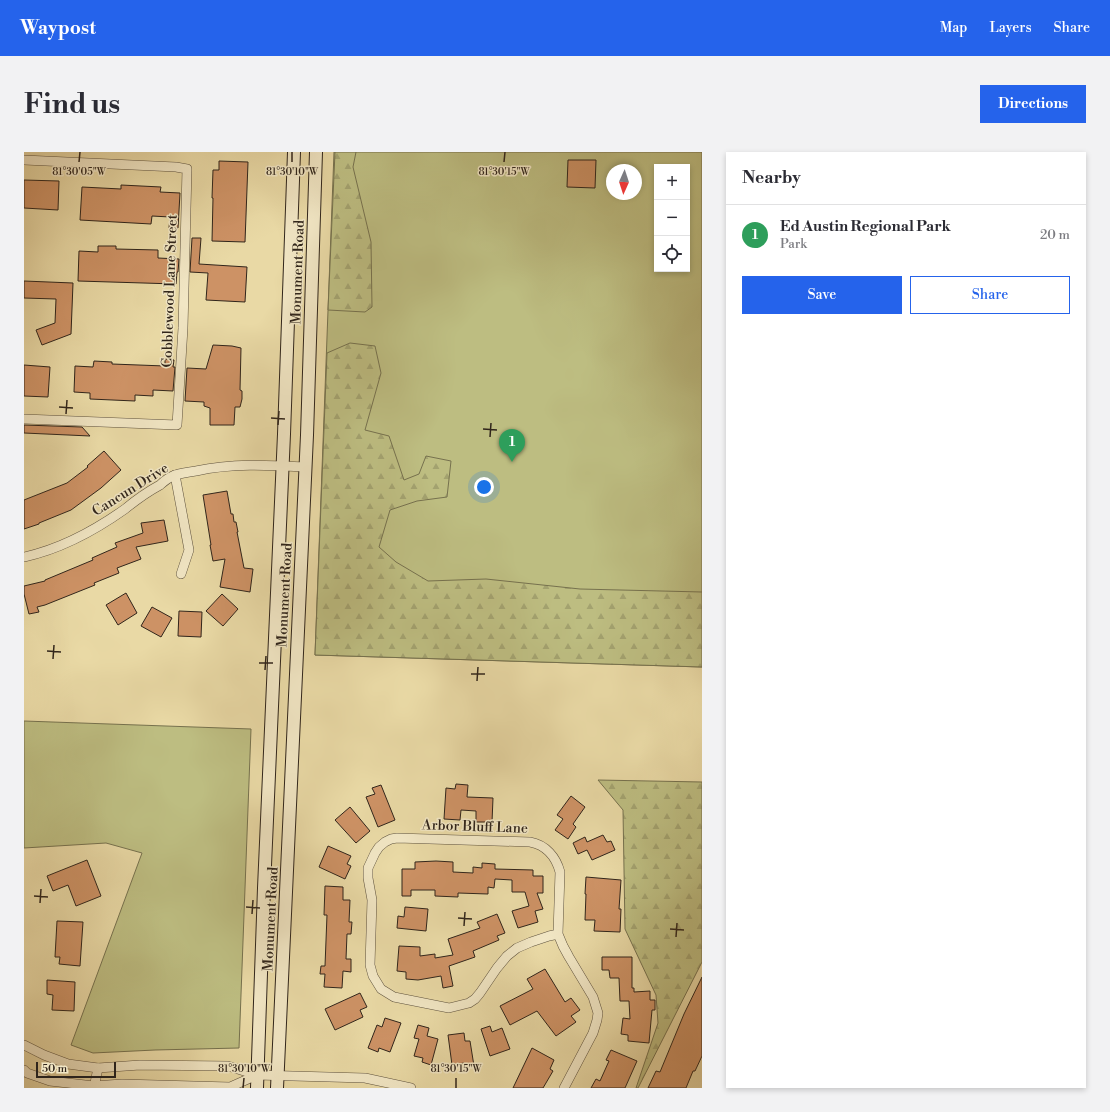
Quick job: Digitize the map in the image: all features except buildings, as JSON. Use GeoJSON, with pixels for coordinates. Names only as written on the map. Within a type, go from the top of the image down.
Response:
{"type":"FeatureCollection","features":[{"type":"Feature","properties":{"kind":"street","name":"Monument Road"},"geometry":{"type":"LineString","coordinates":[[257,1088],[264,880],[294,152]]}},
{"type":"Feature","properties":{"kind":"street","name":"Monument Road"},"geometry":{"type":"LineString","coordinates":[[277,1088],[305,467],[316,152]]}},
{"type":"Feature","properties":{"kind":"street","name":"Cobblewood Lane Street"},"geometry":{"type":"LineString","coordinates":[[24,160],[176,167],[187,169],[183,328],[178,424],[24,419]]}},
{"type":"Feature","properties":{"kind":"street","name":"Cancun Drive"},"geometry":{"type":"LineString","coordinates":[[24,556],[40,553],[63,545],[87,533],[175,475],[212,468],[259,465],[305,467]]}},
{"type":"Feature","properties":{"kind":"street"},"geometry":{"type":"LineString","coordinates":[[175,475],[189,550],[181,574]]}},
{"type":"Feature","properties":{"kind":"street","name":"Arbor Bluff Lane"},"geometry":{"type":"LineString","coordinates":[[406,837],[537,843],[551,852],[559,866],[558,934],[517,948],[507,956],[497,968],[480,994],[469,1003],[449,1008],[394,997],[382,989],[377,983],[370,965],[372,900],[368,878],[368,868],[375,852],[385,842],[391,839],[406,837]]}},
{"type":"Feature","properties":{"kind":"street"},"geometry":{"type":"LineString","coordinates":[[558,934],[569,957],[593,997],[598,1013],[592,1033],[564,1088]]}},
{"type":"Feature","properties":{"kind":"street"},"geometry":{"type":"LineString","coordinates":[[24,1044],[44,1055],[68,1064],[98,1068],[140,1065],[228,1066],[257,1075],[365,1078],[411,1088]]}},
{"type":"Feature","properties":{"kind":"street"},"geometry":{"type":"LineString","coordinates":[[94,1087],[98,1068]]}},
{"type":"Feature","properties":{"kind":"street"},"geometry":{"type":"LineString","coordinates":[[24,1070],[27,1073],[50,1081],[94,1087],[122,1084],[230,1087],[257,1075]]}},
{"type":"Feature","properties":{"kind":"green space"},"geometry":{"type":"Polygon","coordinates":[[[334,152],[702,152],[702,667],[315,655],[334,152]]]}},
{"type":"Feature","properties":{"kind":"green space"},"geometry":{"type":"Polygon","coordinates":[[[335,152],[356,152],[353,167],[371,242],[372,307],[365,312],[328,310],[335,152]]]}},
{"type":"Feature","properties":{"kind":"green space"},"geometry":{"type":"Polygon","coordinates":[[[350,343],[375,346],[381,373],[365,430],[389,436],[404,480],[419,474],[426,456],[451,461],[447,497],[417,501],[390,510],[379,547],[396,562],[428,581],[486,579],[580,589],[702,592],[702,667],[315,655],[327,353],[350,343]]]}},
{"type":"Feature","properties":{"kind":"green space"},"geometry":{"type":"Polygon","coordinates":[[[24,721],[251,729],[239,1048],[93,1053],[71,1045],[142,853],[106,843],[24,848],[24,721]]]}},
{"type":"Feature","properties":{"kind":"green space"},"geometry":{"type":"Polygon","coordinates":[[[598,780],[702,782],[702,962],[638,1088],[636,1088],[658,1023],[656,995],[625,929],[623,810],[598,780]]]}},
{"type":"Feature","properties":{"kind":"place","name":"Ed Austin Regional Park"},"geometry":{"type":"Point","coordinates":[512,462]}}]}
